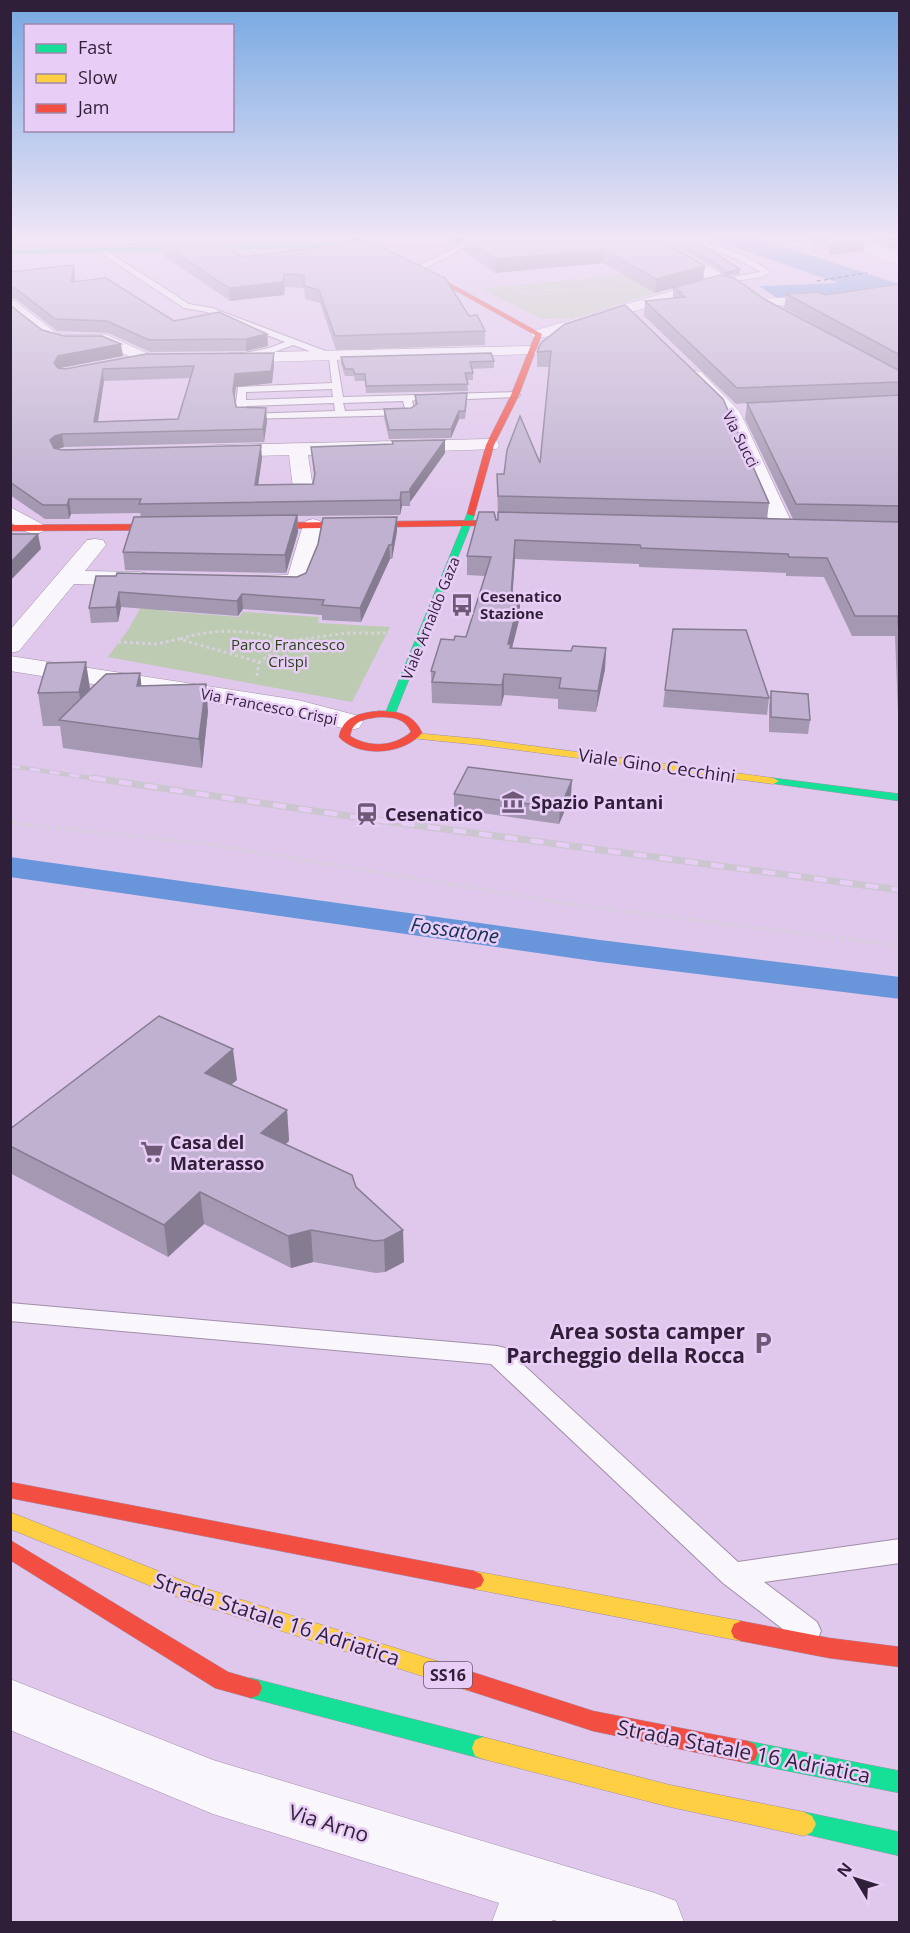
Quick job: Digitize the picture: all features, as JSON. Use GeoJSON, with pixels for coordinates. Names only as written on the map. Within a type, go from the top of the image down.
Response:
{"type":"FeatureCollection","features":[{"type":"Feature","properties":{"kind":"street"},"geometry":{"type":"LineString","coordinates":[[38,326],[50,336],[66,340],[107,340],[153,359],[114,365]]}},
{"type":"Feature","properties":{"kind":"street"},"geometry":{"type":"LineString","coordinates":[[525,326],[539,334],[568,326]]}},
{"type":"Feature","properties":{"kind":"street","name":"Viale Arnaldo Gaza"},"geometry":{"type":"LineString","coordinates":[[390,714],[470,522],[490,445],[515,395],[539,334]]}},
{"type":"Feature","properties":{"kind":"street"},"geometry":{"type":"LineString","coordinates":[[215,358],[531,351]]}},
{"type":"Feature","properties":{"kind":"street","name":"Via Succi"},"geometry":{"type":"LineString","coordinates":[[683,365],[731,412],[784,530]]}},
{"type":"Feature","properties":{"kind":"street"},"geometry":{"type":"LineString","coordinates":[[731,412],[753,411]]}},
{"type":"Feature","properties":{"kind":"street"},"geometry":{"type":"LineString","coordinates":[[194,452],[490,445]]}},
{"type":"Feature","properties":{"kind":"street"},"geometry":{"type":"LineString","coordinates":[[298,449],[303,488]]}},
{"type":"Feature","properties":{"kind":"street"},"geometry":{"type":"LineString","coordinates":[[10,513],[40,528],[88,535],[94,539],[95,545]]}},
{"type":"Feature","properties":{"kind":"street"},"geometry":{"type":"LineString","coordinates":[[242,526],[470,522],[539,524]]}},
{"type":"Feature","properties":{"kind":"street"},"geometry":{"type":"LineString","coordinates":[[10,528],[109,525],[185,527]]}},
{"type":"Feature","properties":{"kind":"street"},"geometry":{"type":"LineString","coordinates":[[238,581],[297,582],[306,557],[313,525]]}},
{"type":"Feature","properties":{"kind":"street"},"geometry":{"type":"LineString","coordinates":[[347,525],[403,528],[433,537]]}},
{"type":"Feature","properties":{"kind":"street"},"geometry":{"type":"LineString","coordinates":[[10,646],[95,545],[142,527]]}},
{"type":"Feature","properties":{"kind":"street"},"geometry":{"type":"LineString","coordinates":[[443,550],[447,557],[448,574]]}},
{"type":"Feature","properties":{"kind":"street"},"geometry":{"type":"LineString","coordinates":[[70,577],[156,579]]}},
{"type":"Feature","properties":{"kind":"street","name":"Via Francesco Crispi"},"geometry":{"type":"LineString","coordinates":[[10,663],[298,708],[350,722]]}},
{"type":"Feature","properties":{"kind":"street"},"geometry":{"type":"LineString","coordinates":[[390,714],[400,716],[415,725],[414,736],[408,741],[387,748],[363,746],[346,738],[345,727],[350,722],[367,715],[390,714]]}},
{"type":"Feature","properties":{"kind":"street","name":"Viale Gino Cecchini"},"geometry":{"type":"LineString","coordinates":[[414,736],[480,742],[900,798]]}},
{"type":"Feature","properties":{"kind":"street"},"geometry":{"type":"LineString","coordinates":[[10,1490],[830,1648],[900,1656]]}},
{"type":"Feature","properties":{"kind":"street","name":"Strada Statale 16 Adriatica"},"geometry":{"type":"LineString","coordinates":[[10,1520],[188,1592],[593,1721],[900,1782]]}},
{"type":"Feature","properties":{"kind":"street"},"geometry":{"type":"LineString","coordinates":[[10,1550],[224,1681],[670,1796],[900,1844]]}},
{"type":"Feature","properties":{"kind":"street","name":"Via Arno"},"geometry":{"type":"LineString","coordinates":[[10,1704],[213,1787],[530,1905],[655,1923]]}},
{"type":"Feature","properties":{"kind":"lane"},"geometry":{"type":"LineString","coordinates":[[251,326],[333,357],[340,414]]}},
{"type":"Feature","properties":{"kind":"lane"},"geometry":{"type":"LineString","coordinates":[[236,358],[272,350],[292,342]]}},
{"type":"Feature","properties":{"kind":"lane"},"geometry":{"type":"LineString","coordinates":[[336,386],[241,389],[242,417],[410,412],[407,398]]}},
{"type":"Feature","properties":{"kind":"lane"},"geometry":{"type":"LineString","coordinates":[[242,403],[515,395]]}},
{"type":"Feature","properties":{"kind":"lane"},"geometry":{"type":"LineString","coordinates":[[10,1312],[497,1355],[733,1575],[830,1648]]}},
{"type":"Feature","properties":{"kind":"lane"},"geometry":{"type":"LineString","coordinates":[[733,1575],[900,1551]]}},
{"type":"Feature","properties":{"kind":"path"},"geometry":{"type":"LineString","coordinates":[[118,642],[156,644],[196,633],[234,629],[290,641],[358,632],[423,634]]}},
{"type":"Feature","properties":{"kind":"path"},"geometry":{"type":"LineString","coordinates":[[179,639],[191,640],[259,662],[290,641]]}},
{"type":"Feature","properties":{"kind":"path"},"geometry":{"type":"LineString","coordinates":[[10,823],[200,843],[582,906],[900,946]]}},
{"type":"Feature","properties":{"kind":"green space","name":"Parco Francesco Crispi"},"geometry":{"type":"Polygon","coordinates":[[[142,605],[165,606],[163,611],[239,617],[243,612],[319,617],[318,623],[390,627],[352,702],[108,657],[128,630],[142,605]]]}},
{"type":"Feature","properties":{"kind":"building"},"geometry":{"type":"Polygon","coordinates":[[[10,326],[37,326],[42,330],[64,336],[102,336],[121,344],[58,356],[54,363],[58,368],[65,369],[146,354],[274,353],[271,371],[235,374],[233,390],[236,407],[266,408],[263,429],[62,434],[50,440],[54,448],[62,450],[261,445],[255,485],[313,484],[315,474],[311,447],[445,440],[410,492],[401,492],[400,500],[139,504],[141,499],[69,499],[67,505],[43,505],[10,482],[10,326]],[[194,366],[103,369],[94,422],[178,419],[194,366]]]}},
{"type":"Feature","properties":{"kind":"building"},"geometry":{"type":"Polygon","coordinates":[[[119,326],[250,326],[267,334],[246,339],[149,340],[119,326]]]}},
{"type":"Feature","properties":{"kind":"building"},"geometry":{"type":"Polygon","coordinates":[[[332,326],[483,326],[485,331],[335,336],[332,326]]]}},
{"type":"Feature","properties":{"kind":"building"},"geometry":{"type":"Polygon","coordinates":[[[562,326],[647,326],[723,399],[769,503],[498,496],[497,474],[504,474],[507,450],[520,416],[540,463],[551,351],[537,352],[541,343],[562,326]]]}},
{"type":"Feature","properties":{"kind":"building"},"geometry":{"type":"Polygon","coordinates":[[[672,326],[815,326],[900,371],[900,382],[737,388],[672,326]]]}},
{"type":"Feature","properties":{"kind":"building"},"geometry":{"type":"Polygon","coordinates":[[[846,326],[900,326],[900,355],[846,326]]]}},
{"type":"Feature","properties":{"kind":"building"},"geometry":{"type":"Polygon","coordinates":[[[491,353],[494,361],[470,362],[473,373],[465,373],[468,384],[366,386],[365,374],[355,374],[353,369],[345,369],[341,357],[491,353]]]}},
{"type":"Feature","properties":{"kind":"building"},"geometry":{"type":"Polygon","coordinates":[[[467,393],[465,411],[459,411],[451,429],[389,430],[384,409],[411,408],[417,404],[415,395],[467,393]]]}},
{"type":"Feature","properties":{"kind":"building"},"geometry":{"type":"Polygon","coordinates":[[[900,395],[900,506],[796,504],[747,403],[900,395]]]}},
{"type":"Feature","properties":{"kind":"building"},"geometry":{"type":"Polygon","coordinates":[[[479,512],[494,512],[496,520],[498,520],[498,512],[900,522],[900,651],[898,616],[855,616],[827,558],[789,557],[788,554],[641,548],[640,545],[515,540],[511,596],[520,596],[508,644],[511,644],[510,648],[571,651],[573,646],[606,648],[598,691],[559,688],[561,678],[504,674],[502,685],[432,682],[435,672],[431,671],[441,639],[454,640],[455,636],[466,637],[491,557],[467,556],[479,512]]]}},
{"type":"Feature","properties":{"kind":"building"},"geometry":{"type":"Polygon","coordinates":[[[297,515],[285,555],[123,552],[134,517],[297,515]]]}},
{"type":"Feature","properties":{"kind":"building"},"geometry":{"type":"Polygon","coordinates":[[[397,517],[392,545],[389,545],[360,608],[322,605],[324,600],[242,594],[237,601],[119,592],[116,607],[89,608],[96,576],[116,576],[117,573],[297,577],[306,573],[318,544],[323,518],[397,517]]]}},
{"type":"Feature","properties":{"kind":"building"},"geometry":{"type":"Polygon","coordinates":[[[10,534],[38,534],[10,563],[10,534]]]}},
{"type":"Feature","properties":{"kind":"building"},"geometry":{"type":"Polygon","coordinates":[[[673,629],[746,630],[769,698],[665,690],[673,629]]]}},
{"type":"Feature","properties":{"kind":"building"},"geometry":{"type":"Polygon","coordinates":[[[86,662],[79,692],[38,693],[47,663],[86,662]]]}},
{"type":"Feature","properties":{"kind":"building"},"geometry":{"type":"Polygon","coordinates":[[[140,673],[137,686],[206,684],[199,739],[59,720],[106,674],[140,673]]]}},
{"type":"Feature","properties":{"kind":"building"},"geometry":{"type":"Polygon","coordinates":[[[771,691],[808,694],[810,720],[771,717],[771,691]]]}},
{"type":"Feature","properties":{"kind":"building"},"geometry":{"type":"Polygon","coordinates":[[[468,767],[572,780],[560,808],[454,794],[468,767]]]}},
{"type":"Feature","properties":{"kind":"building","name":"Casa del Materasso"},"geometry":{"type":"Polygon","coordinates":[[[159,1016],[233,1049],[205,1073],[287,1110],[261,1133],[352,1175],[356,1187],[403,1230],[384,1240],[375,1241],[311,1230],[288,1236],[200,1192],[164,1225],[10,1146],[10,1129],[159,1016]]]}},
{"type":"Feature","properties":{"kind":"waterway","name":"Fossatone"},"geometry":{"type":"LineString","coordinates":[[10,867],[600,951],[900,988]]}},
{"type":"Feature","properties":{"kind":"railway"},"geometry":{"type":"LineString","coordinates":[[10,766],[104,780]]}},
{"type":"Feature","properties":{"kind":"railway"},"geometry":{"type":"LineString","coordinates":[[93,778],[369,819],[900,890]]}},
{"type":"Feature","properties":{"kind":"traffic: fast"},"geometry":{"type":"LineString","coordinates":[[390,714],[471,514]]}},
{"type":"Feature","properties":{"kind":"traffic: fast"},"geometry":{"type":"LineString","coordinates":[[773,781],[900,798]]}},
{"type":"Feature","properties":{"kind":"traffic: fast"},"geometry":{"type":"LineString","coordinates":[[251,1688],[483,1748]]}},
{"type":"Feature","properties":{"kind":"traffic: fast"},"geometry":{"type":"LineString","coordinates":[[747,1752],[900,1782]]}},
{"type":"Feature","properties":{"kind":"traffic: fast"},"geometry":{"type":"LineString","coordinates":[[804,1824],[900,1844]]}},
{"type":"Feature","properties":{"kind":"traffic: slow"},"geometry":{"type":"LineString","coordinates":[[414,736],[480,742],[773,781]]}},
{"type":"Feature","properties":{"kind":"traffic: slow"},"geometry":{"type":"LineString","coordinates":[[10,1520],[188,1592],[469,1681]]}},
{"type":"Feature","properties":{"kind":"traffic: slow"},"geometry":{"type":"LineString","coordinates":[[474,1580],[741,1631]]}},
{"type":"Feature","properties":{"kind":"traffic: slow"},"geometry":{"type":"LineString","coordinates":[[483,1748],[670,1796],[804,1824]]}},
{"type":"Feature","properties":{"kind":"traffic: jam"},"geometry":{"type":"LineString","coordinates":[[471,514],[490,445],[515,395],[539,334],[525,326]]}},
{"type":"Feature","properties":{"kind":"traffic: jam"},"geometry":{"type":"LineString","coordinates":[[254,526],[520,523]]}},
{"type":"Feature","properties":{"kind":"traffic: jam"},"geometry":{"type":"LineString","coordinates":[[10,528],[175,527]]}},
{"type":"Feature","properties":{"kind":"traffic: jam"},"geometry":{"type":"LineString","coordinates":[[379,714],[397,715],[407,719],[417,733],[401,744],[381,748],[361,745],[344,737],[345,730],[351,721],[379,714]]}},
{"type":"Feature","properties":{"kind":"traffic: jam"},"geometry":{"type":"LineString","coordinates":[[10,1490],[474,1580]]}},
{"type":"Feature","properties":{"kind":"traffic: jam"},"geometry":{"type":"LineString","coordinates":[[10,1549],[223,1681],[251,1688]]}},
{"type":"Feature","properties":{"kind":"traffic: jam"},"geometry":{"type":"LineString","coordinates":[[741,1631],[829,1648],[900,1657]]}},
{"type":"Feature","properties":{"kind":"traffic: jam"},"geometry":{"type":"LineString","coordinates":[[469,1681],[593,1721],[747,1752]]}},
{"type":"Feature","properties":{"kind":"place","name":"Cesenatico Stazione"},"geometry":{"type":"Point","coordinates":[462,605]}},
{"type":"Feature","properties":{"kind":"place","name":"Spazio Pantani"},"geometry":{"type":"Point","coordinates":[513,802]}},
{"type":"Feature","properties":{"kind":"place","name":"Cesenatico"},"geometry":{"type":"Point","coordinates":[367,814]}},
{"type":"Feature","properties":{"kind":"place","name":"Casa del Materasso"},"geometry":{"type":"Point","coordinates":[152,1152]}},
{"type":"Feature","properties":{"kind":"place","name":"Area sosta camper Parcheggio della Rocca"},"geometry":{"type":"Point","coordinates":[763,1343]}}]}
